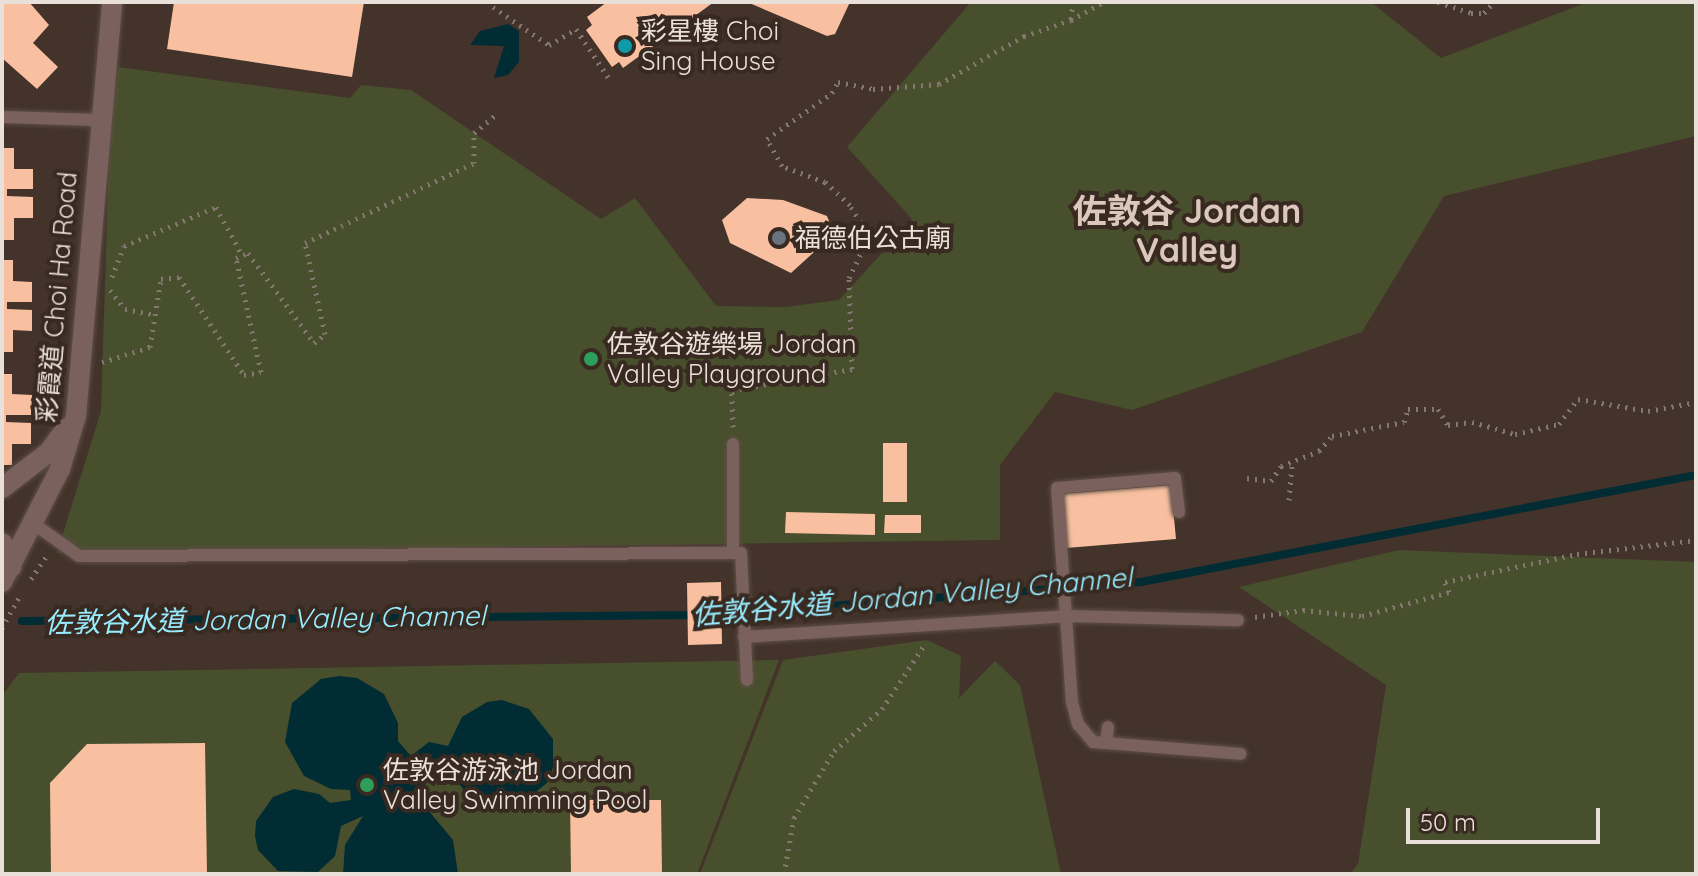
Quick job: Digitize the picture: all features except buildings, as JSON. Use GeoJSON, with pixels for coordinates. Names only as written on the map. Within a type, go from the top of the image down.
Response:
{"type":"FeatureCollection","features":[{"type":"Feature","properties":{"kind":"street","name":"彩霞道 Choi Ha Road"},"geometry":{"type":"LineString","coordinates":[[6,574],[60,469],[76,416],[98,120],[112,2]]}},
{"type":"Feature","properties":{"kind":"street"},"geometry":{"type":"LineString","coordinates":[[2,488],[49,452],[76,416]]}},
{"type":"Feature","properties":{"kind":"street"},"geometry":{"type":"LineString","coordinates":[[2,543],[6,574]]}},
{"type":"Feature","properties":{"kind":"lane"},"geometry":{"type":"LineString","coordinates":[[2,117],[98,120]]}},
{"type":"Feature","properties":{"kind":"lane"},"geometry":{"type":"LineString","coordinates":[[733,444],[737,553],[747,680]]}},
{"type":"Feature","properties":{"kind":"lane"},"geometry":{"type":"LineString","coordinates":[[1179,512],[1175,478],[1057,488],[1069,616],[1072,702],[1078,724],[1093,742],[1241,754]]}},
{"type":"Feature","properties":{"kind":"lane"},"geometry":{"type":"LineString","coordinates":[[34,524],[79,556],[737,553]]}},
{"type":"Feature","properties":{"kind":"lane"},"geometry":{"type":"LineString","coordinates":[[744,637],[1069,616],[1238,620]]}},
{"type":"Feature","properties":{"kind":"lane"},"geometry":{"type":"LineString","coordinates":[[1106,743],[1108,727]]}},
{"type":"Feature","properties":{"kind":"path"},"geometry":{"type":"LineString","coordinates":[[493,2],[493,7],[549,45],[576,29],[608,77]]}},
{"type":"Feature","properties":{"kind":"path"},"geometry":{"type":"LineString","coordinates":[[1071,20],[1073,2]]}},
{"type":"Feature","properties":{"kind":"path"},"geometry":{"type":"LineString","coordinates":[[733,444],[732,390],[852,369],[849,278],[869,236],[850,205],[825,182],[782,166],[767,139],[832,93],[838,82],[873,89],[939,84],[1024,36],[1071,20],[1103,2]]}},
{"type":"Feature","properties":{"kind":"path"},"geometry":{"type":"LineString","coordinates":[[1438,2],[1471,13],[1484,13],[1494,2]]}},
{"type":"Feature","properties":{"kind":"path"},"geometry":{"type":"LineString","coordinates":[[98,364],[150,347],[161,279],[179,277],[244,375],[261,372],[236,258],[248,253],[314,343],[325,334],[305,243],[474,163],[474,133],[497,114]]}},
{"type":"Feature","properties":{"kind":"path"},"geometry":{"type":"LineString","coordinates":[[155,315],[125,309],[108,287],[124,246],[216,207],[242,255]]}},
{"type":"Feature","properties":{"kind":"path"},"geometry":{"type":"LineString","coordinates":[[1247,478],[1271,481],[1292,460],[1319,451],[1332,436],[1404,422],[1408,409],[1438,409],[1448,425],[1472,422],[1515,434],[1559,424],[1578,399],[1648,411],[1696,402]]}},
{"type":"Feature","properties":{"kind":"path"},"geometry":{"type":"LineString","coordinates":[[1289,500],[1292,460]]}},
{"type":"Feature","properties":{"kind":"path"},"geometry":{"type":"LineString","coordinates":[[1238,620],[1303,610],[1362,616],[1449,592],[1445,582],[1577,554],[1696,540]]}},
{"type":"Feature","properties":{"kind":"path"},"geometry":{"type":"LineString","coordinates":[[784,874],[794,818],[834,751],[882,709],[939,623]]}},
{"type":"Feature","properties":{"kind":"green space","name":"佐敦谷遊樂場 Jordan Valley Playground"},"geometry":{"type":"Polygon","coordinates":[[[971,2],[1371,2],[1441,58],[1588,2],[1696,2],[1696,136],[1444,196],[1362,332],[1132,410],[1055,392],[1000,465],[1000,540],[57,553],[101,411],[110,121],[118,67],[350,98],[361,85],[411,90],[601,219],[635,198],[716,306],[786,307],[839,300],[882,253],[917,251],[911,218],[847,147],[971,2]]]}},
{"type":"Feature","properties":{"kind":"green space"},"geometry":{"type":"Polygon","coordinates":[[[1399,550],[1696,562],[1696,874],[1350,874],[1358,864],[1386,685],[1239,587],[1399,550]]]}},
{"type":"Feature","properties":{"kind":"green space"},"geometry":{"type":"Polygon","coordinates":[[[927,640],[961,656],[959,698],[995,661],[1020,685],[1061,874],[700,874],[783,660],[927,640]]]}},
{"type":"Feature","properties":{"kind":"green space","name":"佐敦谷游泳池 Jordan Valley Swimming Pool"},"geometry":{"type":"Polygon","coordinates":[[[779,660],[697,874],[2,874],[2,696],[19,673],[779,660]]]}},
{"type":"Feature","properties":{"kind":"water"},"geometry":{"type":"Polygon","coordinates":[[[508,24],[519,31],[519,62],[508,75],[494,78],[504,46],[470,45],[480,31],[508,24]]]}},
{"type":"Feature","properties":{"kind":"water"},"geometry":{"type":"Polygon","coordinates":[[[339,676],[357,678],[384,694],[398,723],[398,741],[411,756],[429,742],[448,746],[462,717],[487,702],[502,700],[529,709],[553,739],[553,767],[547,783],[519,805],[501,808],[468,796],[450,771],[428,780],[418,798],[453,840],[458,874],[343,874],[345,845],[363,816],[341,826],[335,856],[318,872],[278,871],[258,850],[255,836],[256,821],[273,797],[294,789],[319,794],[330,803],[351,800],[350,790],[331,789],[304,776],[285,742],[292,703],[321,679],[339,676]]]}},
{"type":"Feature","properties":{"kind":"waterway","name":"佐敦谷水道 Jordan Valley Channel"},"geometry":{"type":"LineString","coordinates":[[713,615],[1141,582],[1696,475]]}},
{"type":"Feature","properties":{"kind":"waterway","name":"佐敦谷水道 Jordan Valley Channel"},"geometry":{"type":"LineString","coordinates":[[22,621],[695,615]]}},
{"type":"Feature","properties":{"kind":"place","name":"彩星樓 Choi Sing House"},"geometry":{"type":"Point","coordinates":[625,46]}},
{"type":"Feature","properties":{"kind":"place","name":"福德伯公古廟"},"geometry":{"type":"Point","coordinates":[779,238]}},
{"type":"Feature","properties":{"kind":"place","name":"佐敦谷遊樂場 Jordan Valley Playground"},"geometry":{"type":"Point","coordinates":[591,359]}},
{"type":"Feature","properties":{"kind":"place","name":"佐敦谷游泳池 Jordan Valley Swimming Pool"},"geometry":{"type":"Point","coordinates":[367,785]}},
{"type":"Feature","properties":{"kind":"district","name":"佐敦谷 Jordan Valley"},"geometry":{"type":"Point","coordinates":[1187,230]}}]}
